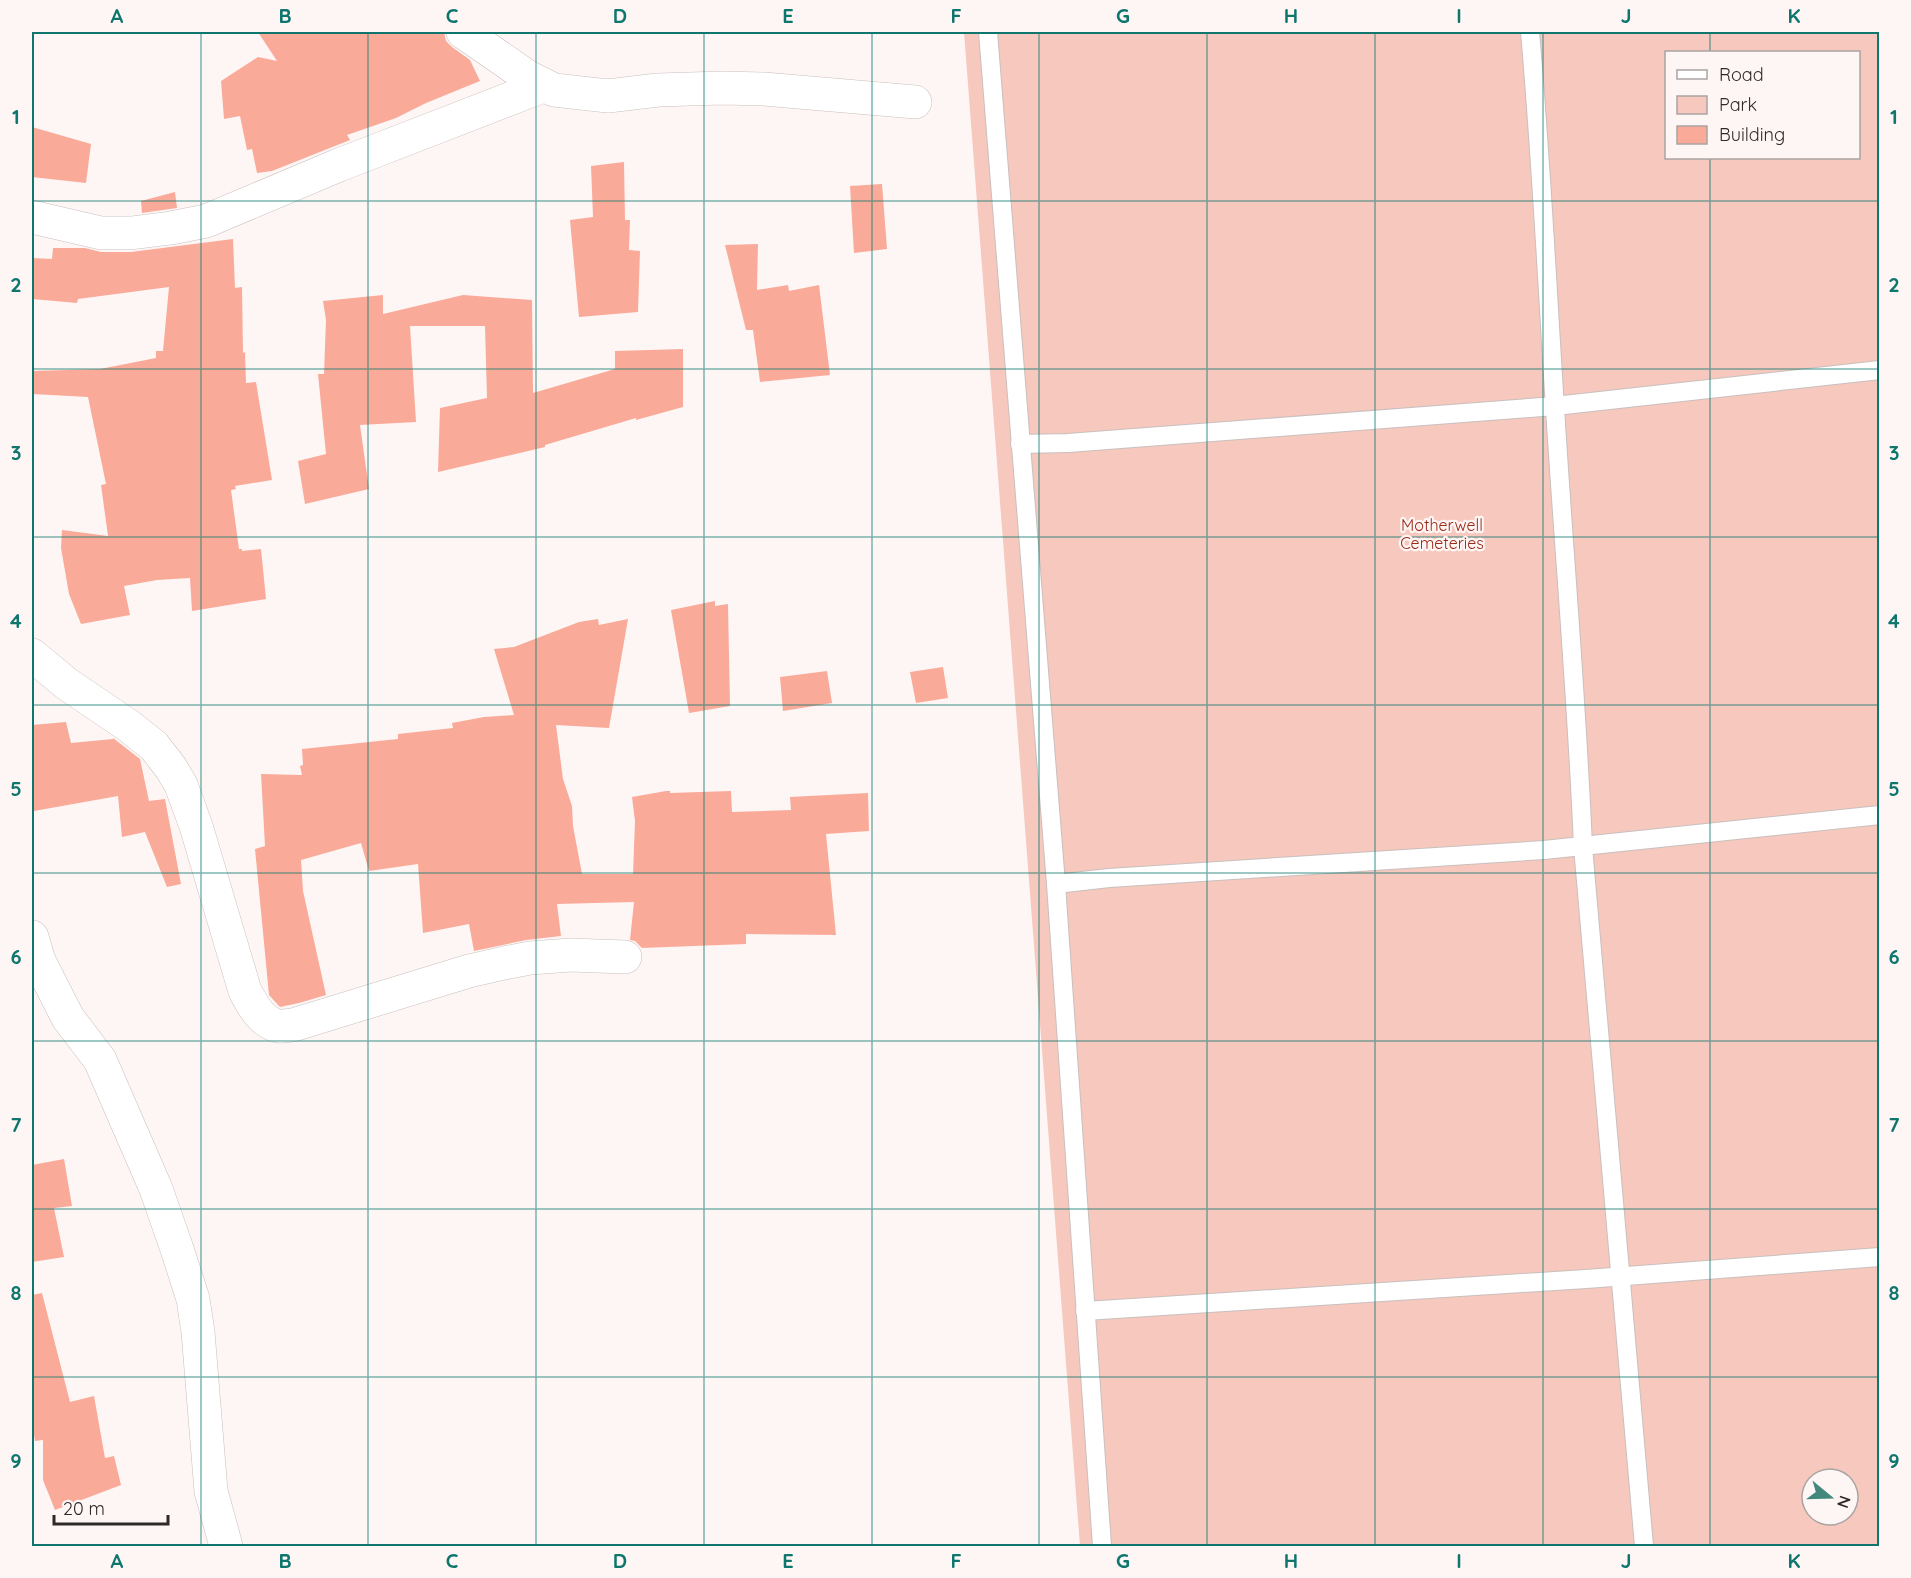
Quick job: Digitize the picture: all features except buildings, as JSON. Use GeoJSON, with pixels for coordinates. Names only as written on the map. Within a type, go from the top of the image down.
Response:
{"type":"FeatureCollection","features":[{"type":"Feature","properties":{"kind":"street"},"geometry":{"type":"LineString","coordinates":[[464,32],[543,86],[554,90],[608,96],[658,90],[764,89],[915,102]]}},
{"type":"Feature","properties":{"kind":"street"},"geometry":{"type":"LineString","coordinates":[[32,217],[101,233],[171,228],[206,221],[339,165],[543,86]]}},
{"type":"Feature","properties":{"kind":"street"},"geometry":{"type":"LineString","coordinates":[[32,655],[67,684],[154,746],[171,768],[181,785],[196,826],[245,991],[263,1018],[278,1026],[293,1025],[470,971],[504,963],[530,958],[571,955],[625,957]]}},
{"type":"Feature","properties":{"kind":"street"},"geometry":{"type":"LineString","coordinates":[[32,937],[39,961],[68,1018],[100,1060],[156,1189],[177,1249],[195,1310],[211,1491],[226,1546]]}},
{"type":"Feature","properties":{"kind":"lane"},"geometry":{"type":"LineString","coordinates":[[988,32],[1056,884],[1102,1546]]}},
{"type":"Feature","properties":{"kind":"lane"},"geometry":{"type":"LineString","coordinates":[[1530,32],[1540,152],[1583,847],[1644,1546]]}},
{"type":"Feature","properties":{"kind":"lane"},"geometry":{"type":"LineString","coordinates":[[1020,444],[1555,406],[1880,370]]}},
{"type":"Feature","properties":{"kind":"lane"},"geometry":{"type":"LineString","coordinates":[[1056,884],[1108,878],[1583,847],[1880,816]]}},
{"type":"Feature","properties":{"kind":"lane"},"geometry":{"type":"LineString","coordinates":[[1085,1311],[1880,1257]]}},
{"type":"Feature","properties":{"kind":"green space","name":"Motherwell Cemeteries"},"geometry":{"type":"Polygon","coordinates":[[[964,32],[1879,32],[1879,1546],[1080,1546],[964,32]]]}}]}
